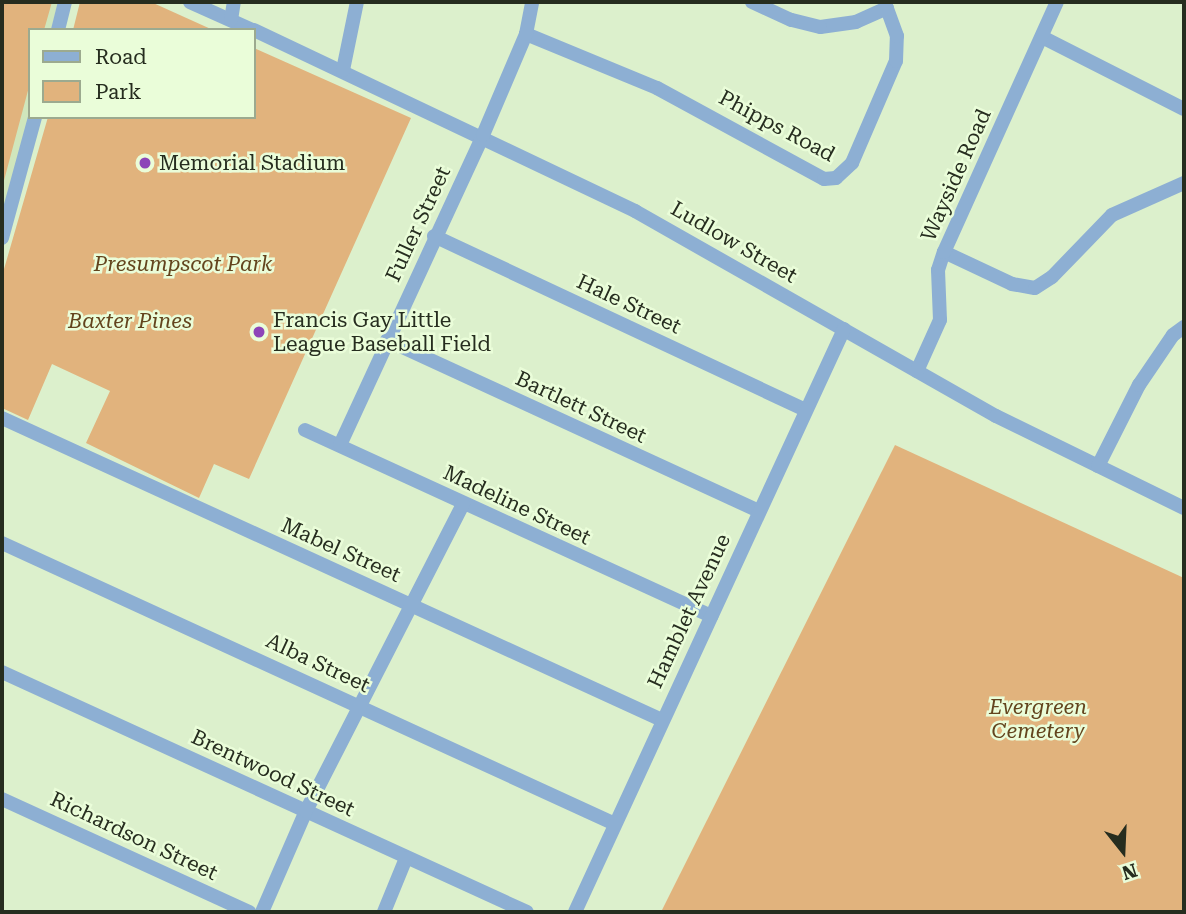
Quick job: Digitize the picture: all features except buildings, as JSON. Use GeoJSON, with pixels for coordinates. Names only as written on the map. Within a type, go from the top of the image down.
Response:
{"type":"FeatureCollection","features":[{"type":"Feature","properties":{"kind":"street"},"geometry":{"type":"LineString","coordinates":[[58,28],[65,2]]}},
{"type":"Feature","properties":{"kind":"street","name":"Ludlow Street"},"geometry":{"type":"LineString","coordinates":[[190,2],[249,28]]}},
{"type":"Feature","properties":{"kind":"street"},"geometry":{"type":"LineString","coordinates":[[231,20],[234,2]]}},
{"type":"Feature","properties":{"kind":"street"},"geometry":{"type":"LineString","coordinates":[[343,70],[357,2]]}},
{"type":"Feature","properties":{"kind":"street","name":"Fuller Street"},"geometry":{"type":"LineString","coordinates":[[340,445],[434,236],[483,135],[526,34],[532,2]]}},
{"type":"Feature","properties":{"kind":"street","name":"Phipps Road"},"geometry":{"type":"LineString","coordinates":[[526,34],[657,88],[830,180],[843,175],[852,163],[893,69],[898,45],[887,8],[856,22],[821,27],[791,20],[752,2]]}},
{"type":"Feature","properties":{"kind":"street","name":"Wayside Road"},"geometry":{"type":"LineString","coordinates":[[917,371],[940,320],[938,270],[944,251],[1057,2]]}},
{"type":"Feature","properties":{"kind":"street","name":"Ludlow Street"},"geometry":{"type":"LineString","coordinates":[[256,31],[483,135],[635,211],[917,371],[1184,508]]}},
{"type":"Feature","properties":{"kind":"street"},"geometry":{"type":"LineString","coordinates":[[1042,37],[1184,108]]}},
{"type":"Feature","properties":{"kind":"street"},"geometry":{"type":"LineString","coordinates":[[2,238],[35,119]]}},
{"type":"Feature","properties":{"kind":"street"},"geometry":{"type":"LineString","coordinates":[[944,251],[1012,284],[1035,289],[1052,277],[1112,215],[1184,183]]}},
{"type":"Feature","properties":{"kind":"street","name":"Hale Street"},"geometry":{"type":"LineString","coordinates":[[434,236],[805,410]]}},
{"type":"Feature","properties":{"kind":"street"},"geometry":{"type":"LineString","coordinates":[[1098,466],[1139,386],[1172,335],[1184,327]]}},
{"type":"Feature","properties":{"kind":"street","name":"Hamblet Avenue"},"geometry":{"type":"LineString","coordinates":[[575,912],[758,511],[845,330]]}},
{"type":"Feature","properties":{"kind":"street","name":"Bartlett Street"},"geometry":{"type":"LineString","coordinates":[[387,340],[758,511]]}},
{"type":"Feature","properties":{"kind":"street","name":"Mabel Street"},"geometry":{"type":"LineString","coordinates":[[2,418],[662,720]]}},
{"type":"Feature","properties":{"kind":"street","name":"Madeline Street"},"geometry":{"type":"LineString","coordinates":[[305,430],[712,616]]}},
{"type":"Feature","properties":{"kind":"street"},"geometry":{"type":"LineString","coordinates":[[262,912],[306,811],[362,707],[463,504]]}},
{"type":"Feature","properties":{"kind":"street","name":"Alba Street"},"geometry":{"type":"LineString","coordinates":[[2,543],[615,824]]}},
{"type":"Feature","properties":{"kind":"street","name":"Brentwood Street"},"geometry":{"type":"LineString","coordinates":[[2,672],[520,911]]}},
{"type":"Feature","properties":{"kind":"street","name":"Richardson Street"},"geometry":{"type":"LineString","coordinates":[[2,799],[249,912]]}},
{"type":"Feature","properties":{"kind":"street"},"geometry":{"type":"LineString","coordinates":[[384,912],[406,858]]}},
{"type":"Feature","properties":{"kind":"shaded area"},"geometry":{"type":"Polygon","coordinates":[[[2,2],[58,2],[52,28],[28,28],[28,119],[2,221],[2,2]]]}},
{"type":"Feature","properties":{"kind":"green space"},"geometry":{"type":"Polygon","coordinates":[[[2,2],[52,2],[45,28],[28,28],[28,90],[2,188],[2,2]]]}},
{"type":"Feature","properties":{"kind":"green space"},"geometry":{"type":"Polygon","coordinates":[[[80,2],[151,2],[209,28],[74,28],[80,2]]]}},
{"type":"Feature","properties":{"kind":"green space","name":"Presumpscot Park"},"geometry":{"type":"Polygon","coordinates":[[[256,49],[411,118],[249,479],[214,464],[199,498],[86,443],[110,391],[52,364],[28,420],[2,408],[2,276],[47,119],[256,119],[256,49]]]}},
{"type":"Feature","properties":{"kind":"green space","name":"Evergreen Cemetery"},"geometry":{"type":"Polygon","coordinates":[[[895,445],[1184,578],[1184,912],[661,912],[895,445]]]}},
{"type":"Feature","properties":{"kind":"place","name":"Memorial Stadium"},"geometry":{"type":"Point","coordinates":[145,163]}},
{"type":"Feature","properties":{"kind":"place","name":"Francis Gay Little League Baseball Field"},"geometry":{"type":"Point","coordinates":[259,332]}},
{"type":"Feature","properties":{"kind":"park label","name":"Baxter Pines"},"geometry":{"type":"Point","coordinates":[130,321]}}]}
